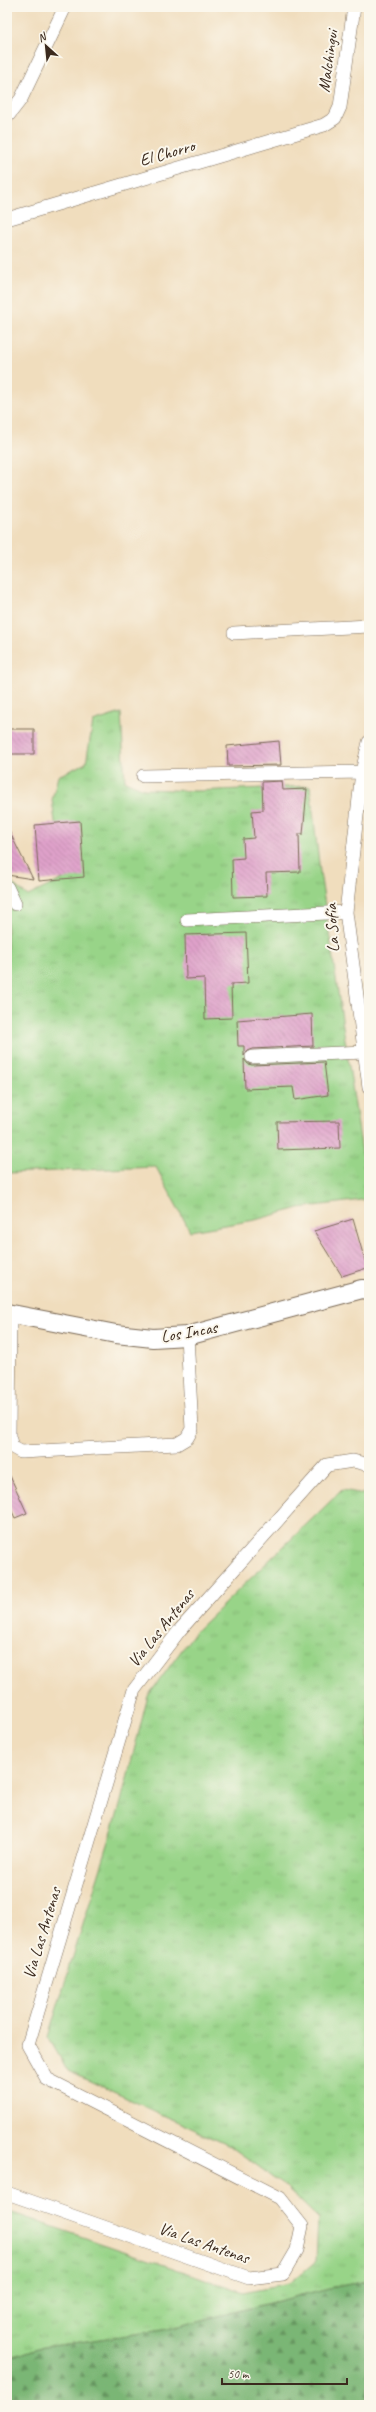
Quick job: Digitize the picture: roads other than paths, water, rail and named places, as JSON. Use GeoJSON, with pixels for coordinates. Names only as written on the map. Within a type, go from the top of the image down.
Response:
{"type":"FeatureCollection","features":[{"type":"Feature","properties":{"kind":"street"},"geometry":{"type":"LineString","coordinates":[[7,117],[21,99],[65,7]]}},
{"type":"Feature","properties":{"kind":"street","name":"Malchingui"},"geometry":{"type":"LineString","coordinates":[[335,118],[340,107],[354,7]]}},
{"type":"Feature","properties":{"kind":"street","name":"El Chorro"},"geometry":{"type":"LineString","coordinates":[[7,219],[324,125],[335,118]]}},
{"type":"Feature","properties":{"kind":"street"},"geometry":{"type":"LineString","coordinates":[[234,633],[369,626]]}},
{"type":"Feature","properties":{"kind":"street","name":"La Sofía"},"geometry":{"type":"LineString","coordinates":[[369,742],[362,772],[346,912],[369,1087]]}},
{"type":"Feature","properties":{"kind":"street"},"geometry":{"type":"LineString","coordinates":[[144,776],[362,772]]}},
{"type":"Feature","properties":{"kind":"street"},"geometry":{"type":"LineString","coordinates":[[7,887],[15,904]]}},
{"type":"Feature","properties":{"kind":"street"},"geometry":{"type":"LineString","coordinates":[[187,920],[346,912]]}},
{"type":"Feature","properties":{"kind":"street"},"geometry":{"type":"LineString","coordinates":[[252,1057],[364,1052]]}},
{"type":"Feature","properties":{"kind":"street","name":"Los Incas"},"geometry":{"type":"LineString","coordinates":[[9,1313],[116,1334],[153,1338],[187,1336],[362,1289],[369,1290]]}},
{"type":"Feature","properties":{"kind":"street"},"geometry":{"type":"LineString","coordinates":[[9,1313],[9,1436],[12,1447],[21,1452],[177,1444],[187,1438],[192,1429],[187,1336]]}},
{"type":"Feature","properties":{"kind":"street","name":"Via Las Antenas"},"geometry":{"type":"LineString","coordinates":[[7,2194],[249,2278],[283,2274],[297,2250],[302,2226],[280,2198],[47,2079],[28,2045],[134,1690],[179,1631],[327,1465],[353,1462],[369,1465]]}}]}
